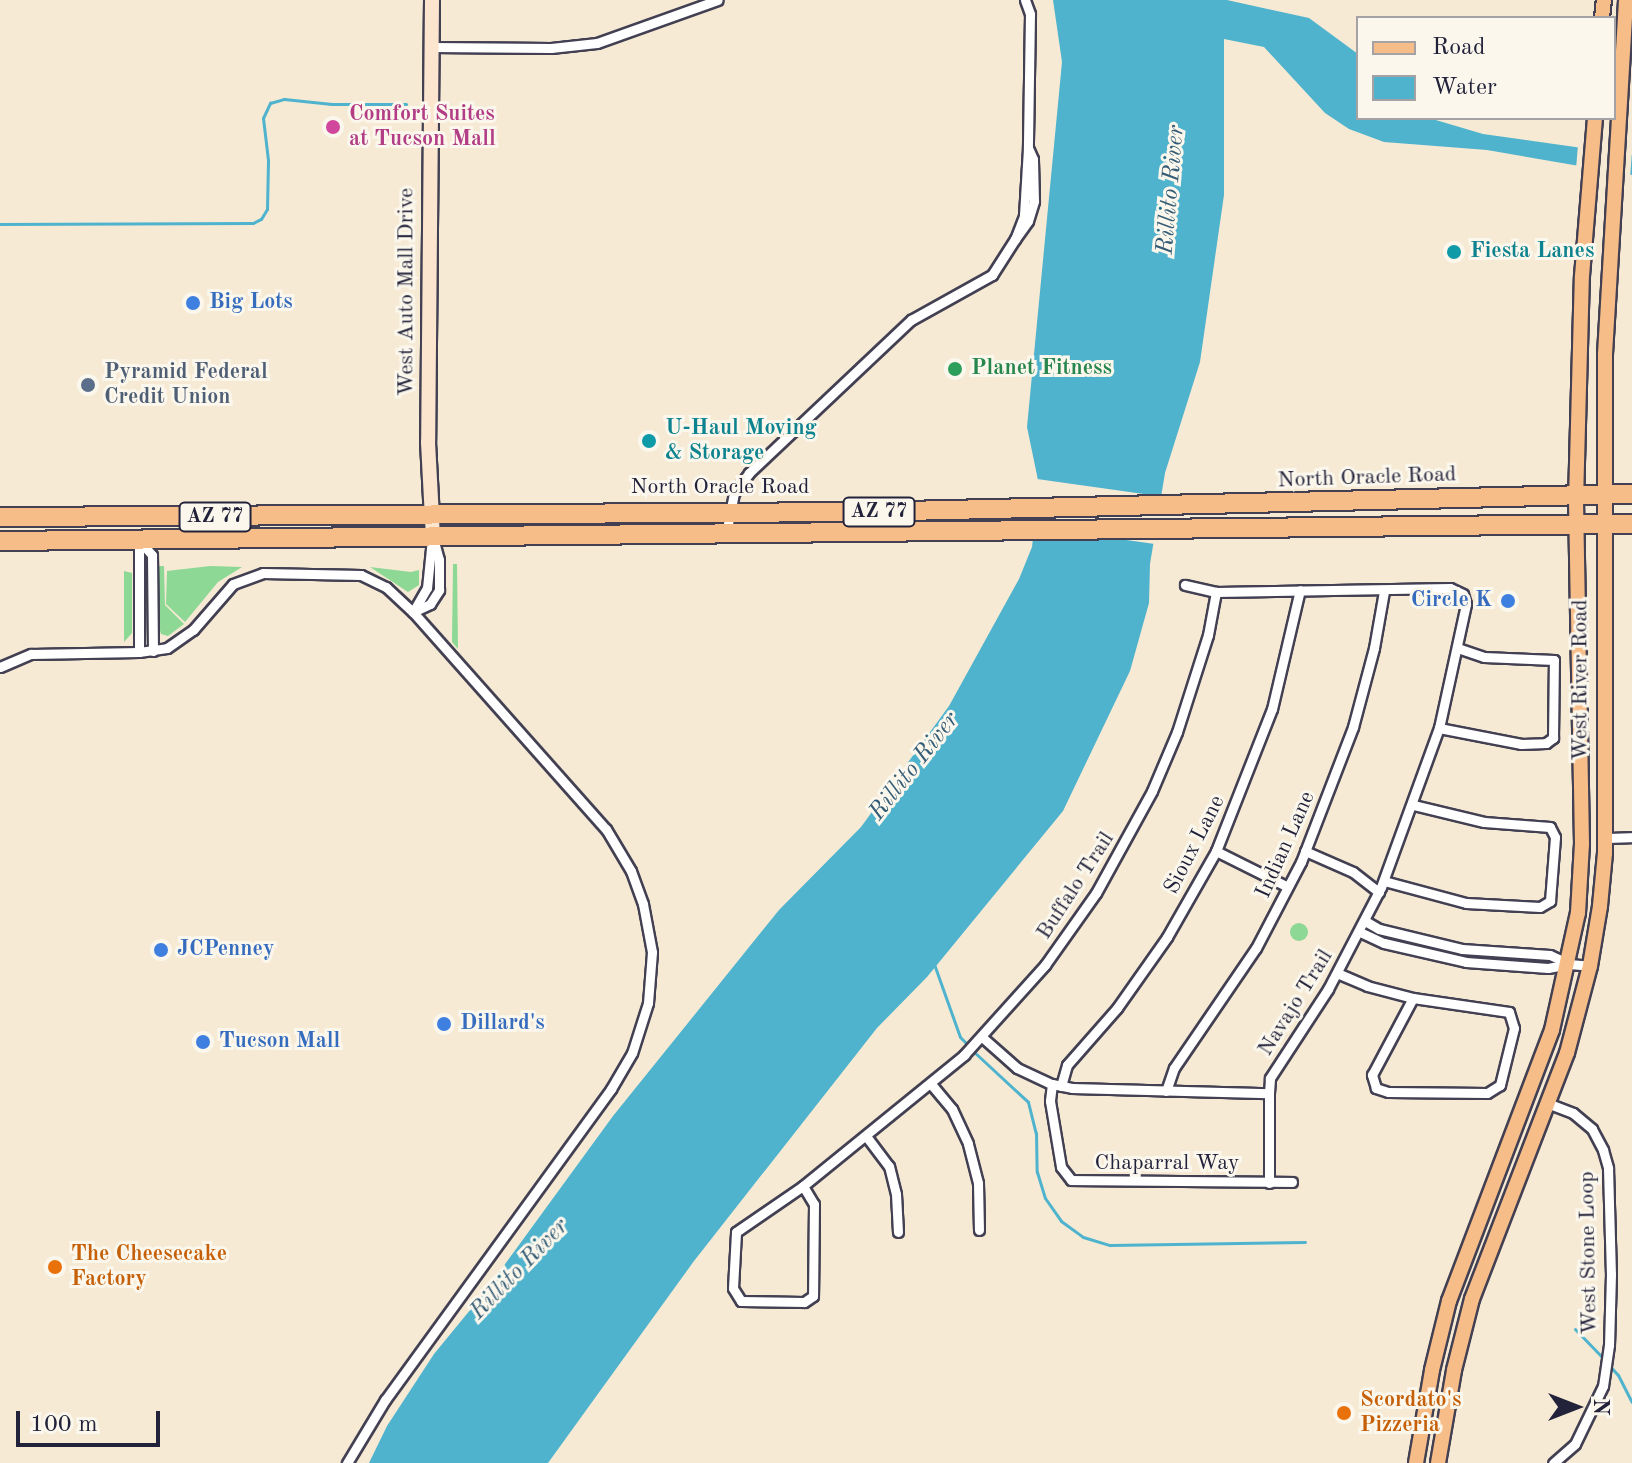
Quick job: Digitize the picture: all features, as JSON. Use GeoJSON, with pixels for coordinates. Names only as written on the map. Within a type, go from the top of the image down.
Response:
{"type":"FeatureCollection","features":[{"type":"Feature","properties":{"kind":"highway","name":"North Oracle Road"},"geometry":{"type":"LineString","coordinates":[[0,517],[431,516],[977,509],[1632,494]]}},
{"type":"Feature","properties":{"kind":"highway"},"geometry":{"type":"LineString","coordinates":[[1172,531],[1180,519],[1239,517],[1255,505]]}},
{"type":"Feature","properties":{"kind":"highway"},"geometry":{"type":"LineString","coordinates":[[858,534],[878,523],[972,520],[977,509]]}},
{"type":"Feature","properties":{"kind":"highway","name":"AZ 77"},"geometry":{"type":"LineString","coordinates":[[0,541],[1632,524]]}},
{"type":"Feature","properties":{"kind":"main road","name":"West River Road"},"geometry":{"type":"LineString","coordinates":[[1438,1463],[1461,1337],[1485,1258],[1574,1031],[1590,966],[1602,892],[1605,838],[1605,354],[1626,0]]}},
{"type":"Feature","properties":{"kind":"main road","name":"West River Road"},"geometry":{"type":"LineString","coordinates":[[1416,1463],[1438,1341],[1467,1245],[1544,1053],[1569,964],[1578,913],[1582,844],[1576,495],[1582,276],[1595,120]]}},
{"type":"Feature","properties":{"kind":"street","name":"West Auto Mall Drive"},"geometry":{"type":"LineString","coordinates":[[413,612],[430,604],[439,590],[439,560],[431,516],[428,442],[432,0]]}},
{"type":"Feature","properties":{"kind":"street"},"geometry":{"type":"LineString","coordinates":[[431,47],[551,48],[597,43],[718,0]]}},
{"type":"Feature","properties":{"kind":"street"},"geometry":{"type":"LineString","coordinates":[[726,534],[728,511],[734,493],[749,473],[911,320],[932,305],[972,289],[992,275],[1015,239],[1024,216],[1028,148],[1030,14],[1025,0]]}},
{"type":"Feature","properties":{"kind":"street"},"geometry":{"type":"LineString","coordinates":[[139,540],[152,555],[153,651]]}},
{"type":"Feature","properties":{"kind":"street"},"geometry":{"type":"LineString","coordinates":[[139,540],[139,652]]}},
{"type":"Feature","properties":{"kind":"street"},"geometry":{"type":"LineString","coordinates":[[0,667],[37,654],[153,651],[179,643],[227,589],[239,580],[263,573],[361,575],[386,587],[413,612],[589,810],[620,849],[640,893],[652,940],[650,993],[641,1032],[621,1076],[385,1400],[347,1463]]}},
{"type":"Feature","properties":{"kind":"street"},"geometry":{"type":"LineString","coordinates":[[1185,585],[1216,592],[1384,591]]}},
{"type":"Feature","properties":{"kind":"street","name":"Navajo Trail"},"geometry":{"type":"LineString","coordinates":[[980,1039],[1017,1068],[1056,1085],[1269,1093],[1270,1078],[1337,973],[1384,881],[1439,728],[1458,648],[1466,604],[1463,594],[1450,588],[1384,591]]}},
{"type":"Feature","properties":{"kind":"street","name":"Sioux Lane"},"geometry":{"type":"LineString","coordinates":[[1056,1085],[1067,1065],[1117,1008],[1167,937],[1216,851],[1272,709],[1300,590]]}},
{"type":"Feature","properties":{"kind":"street","name":"Indian Lane"},"geometry":{"type":"LineString","coordinates":[[1166,1091],[1174,1068],[1234,984],[1305,851],[1353,727],[1374,648],[1384,591]]}},
{"type":"Feature","properties":{"kind":"street","name":"Buffalo Trail"},"geometry":{"type":"LineString","coordinates":[[803,1186],[812,1199],[814,1214],[815,1289],[804,1302],[741,1301],[733,1288],[736,1232],[803,1186],[964,1055],[1061,943],[1128,839],[1183,717],[1208,635],[1216,592]]}},
{"type":"Feature","properties":{"kind":"street"},"geometry":{"type":"LineString","coordinates":[[1439,728],[1521,744],[1550,742],[1554,728],[1554,660],[1484,657],[1458,648]]}},
{"type":"Feature","properties":{"kind":"street"},"geometry":{"type":"LineString","coordinates":[[1384,881],[1466,903],[1540,907],[1550,901],[1553,829],[1545,824],[1484,822],[1413,805]]}},
{"type":"Feature","properties":{"kind":"street"},"geometry":{"type":"LineString","coordinates":[[1605,838],[1632,837]]}},
{"type":"Feature","properties":{"kind":"street"},"geometry":{"type":"LineString","coordinates":[[1216,851],[1288,887]]}},
{"type":"Feature","properties":{"kind":"street"},"geometry":{"type":"LineString","coordinates":[[1305,851],[1353,872],[1379,892]]}},
{"type":"Feature","properties":{"kind":"street"},"geometry":{"type":"LineString","coordinates":[[1365,921],[1379,929],[1462,949],[1550,955],[1569,964]]}},
{"type":"Feature","properties":{"kind":"street"},"geometry":{"type":"LineString","coordinates":[[1360,932],[1384,943],[1466,962],[1548,968],[1569,964],[1590,966]]}},
{"type":"Feature","properties":{"kind":"street"},"geometry":{"type":"LineString","coordinates":[[1337,973],[1367,986],[1413,998],[1503,1010],[1514,1019],[1504,1079],[1494,1090],[1388,1092],[1376,1088],[1372,1075],[1413,998]]}},
{"type":"Feature","properties":{"kind":"street"},"geometry":{"type":"LineString","coordinates":[[931,1084],[952,1109],[968,1144],[978,1183],[979,1230]]}},
{"type":"Feature","properties":{"kind":"street","name":"Chaparral Way"},"geometry":{"type":"LineString","coordinates":[[1056,1085],[1050,1101],[1061,1167],[1071,1180],[1269,1183]]}},
{"type":"Feature","properties":{"kind":"street"},"geometry":{"type":"LineString","coordinates":[[1269,1093],[1269,1183],[1292,1182]]}},
{"type":"Feature","properties":{"kind":"street","name":"West Stone Loop"},"geometry":{"type":"LineString","coordinates":[[1547,1103],[1573,1113],[1592,1129],[1603,1150],[1608,1168],[1611,1274],[1609,1345],[1603,1386],[1575,1444],[1553,1463]]}},
{"type":"Feature","properties":{"kind":"street"},"geometry":{"type":"LineString","coordinates":[[866,1136],[889,1166],[896,1194],[898,1232]]}},
{"type":"Feature","properties":{"kind":"green space"},"geometry":{"type":"Polygon","coordinates":[[[453,564],[457,564],[458,649],[452,642],[453,564]]]}},
{"type":"Feature","properties":{"kind":"green space"},"geometry":{"type":"Polygon","coordinates":[[[159,566],[164,566],[165,605],[184,624],[168,636],[161,634],[158,624],[159,566]]]}},
{"type":"Feature","properties":{"kind":"green space"},"geometry":{"type":"Polygon","coordinates":[[[210,566],[242,567],[218,582],[185,622],[166,604],[167,571],[210,566]]]}},
{"type":"Feature","properties":{"kind":"green space"},"geometry":{"type":"Polygon","coordinates":[[[370,567],[411,572],[419,570],[419,585],[408,592],[370,567]]]}},
{"type":"Feature","properties":{"kind":"green space"},"geometry":{"type":"Polygon","coordinates":[[[124,571],[132,573],[132,633],[124,642],[124,571]]]}},
{"type":"Feature","properties":{"kind":"green space"},"geometry":{"type":"Polygon","coordinates":[[[1295,923],[1303,923],[1308,932],[1306,939],[1295,941],[1290,936],[1290,928],[1295,923]]]}},
{"type":"Feature","properties":{"kind":"water","name":"Rillito River"},"geometry":{"type":"Polygon","coordinates":[[[1053,0],[1227,0],[1309,18],[1356,53],[1356,120],[1436,120],[1483,134],[1632,155],[1632,175],[1487,150],[1384,142],[1349,129],[1325,113],[1264,47],[1224,39],[1224,195],[1200,362],[1165,473],[1150,564],[1149,603],[1130,671],[1063,811],[927,977],[877,1028],[694,1261],[548,1463],[369,1463],[387,1426],[434,1354],[484,1293],[613,1116],[779,910],[861,827],[949,706],[1019,579],[1032,547],[1039,485],[1027,427],[1062,62],[1053,0]]]}},
{"type":"Feature","properties":{"kind":"pier"},"geometry":{"type":"Polygon","coordinates":[[[1578,145],[1632,151],[1630,179],[1576,169],[1578,145]]]}},
{"type":"Feature","properties":{"kind":"pier"},"geometry":{"type":"Polygon","coordinates":[[[1035,479],[1165,497],[1158,545],[1029,526],[1035,479]]]}},
{"type":"Feature","properties":{"kind":"waterway"},"geometry":{"type":"LineString","coordinates":[[0,224],[253,223],[261,219],[267,209],[268,160],[263,118],[270,103],[284,99],[332,104],[406,104]]}},
{"type":"Feature","properties":{"kind":"waterway"},"geometry":{"type":"LineString","coordinates":[[934,964],[960,1037],[968,1045]]}},
{"type":"Feature","properties":{"kind":"waterway"},"geometry":{"type":"LineString","coordinates":[[973,1051],[1028,1102],[1036,1133],[1037,1172],[1045,1198],[1061,1221],[1083,1237],[1110,1245],[1305,1242]]}},
{"type":"Feature","properties":{"kind":"waterway"},"geometry":{"type":"LineString","coordinates":[[1575,1329],[1604,1359]]}},
{"type":"Feature","properties":{"kind":"waterway"},"geometry":{"type":"LineString","coordinates":[[1609,1365],[1632,1402]]}},
{"type":"Feature","properties":{"kind":"place","name":"Comfort Suites at Tucson Mall"},"geometry":{"type":"Point","coordinates":[333,127]}},
{"type":"Feature","properties":{"kind":"place","name":"Fiesta Lanes"},"geometry":{"type":"Point","coordinates":[1454,252]}},
{"type":"Feature","properties":{"kind":"place","name":"Big Lots"},"geometry":{"type":"Point","coordinates":[193,303]}},
{"type":"Feature","properties":{"kind":"place","name":"Planet Fitness"},"geometry":{"type":"Point","coordinates":[955,369]}},
{"type":"Feature","properties":{"kind":"place","name":"Pyramid Federal Credit Union"},"geometry":{"type":"Point","coordinates":[88,385]}},
{"type":"Feature","properties":{"kind":"place","name":"U-Haul Moving & Storage"},"geometry":{"type":"Point","coordinates":[649,441]}},
{"type":"Feature","properties":{"kind":"place","name":"Circle K"},"geometry":{"type":"Point","coordinates":[1508,601]}},
{"type":"Feature","properties":{"kind":"place","name":"JCPenney"},"geometry":{"type":"Point","coordinates":[161,950]}},
{"type":"Feature","properties":{"kind":"place","name":"Dillard's"},"geometry":{"type":"Point","coordinates":[444,1024]}},
{"type":"Feature","properties":{"kind":"place","name":"Tucson Mall"},"geometry":{"type":"Point","coordinates":[203,1042]}},
{"type":"Feature","properties":{"kind":"place","name":"The Cheesecake Factory"},"geometry":{"type":"Point","coordinates":[55,1267]}},
{"type":"Feature","properties":{"kind":"place","name":"Scordato's Pizzeria"},"geometry":{"type":"Point","coordinates":[1344,1413]}}]}
